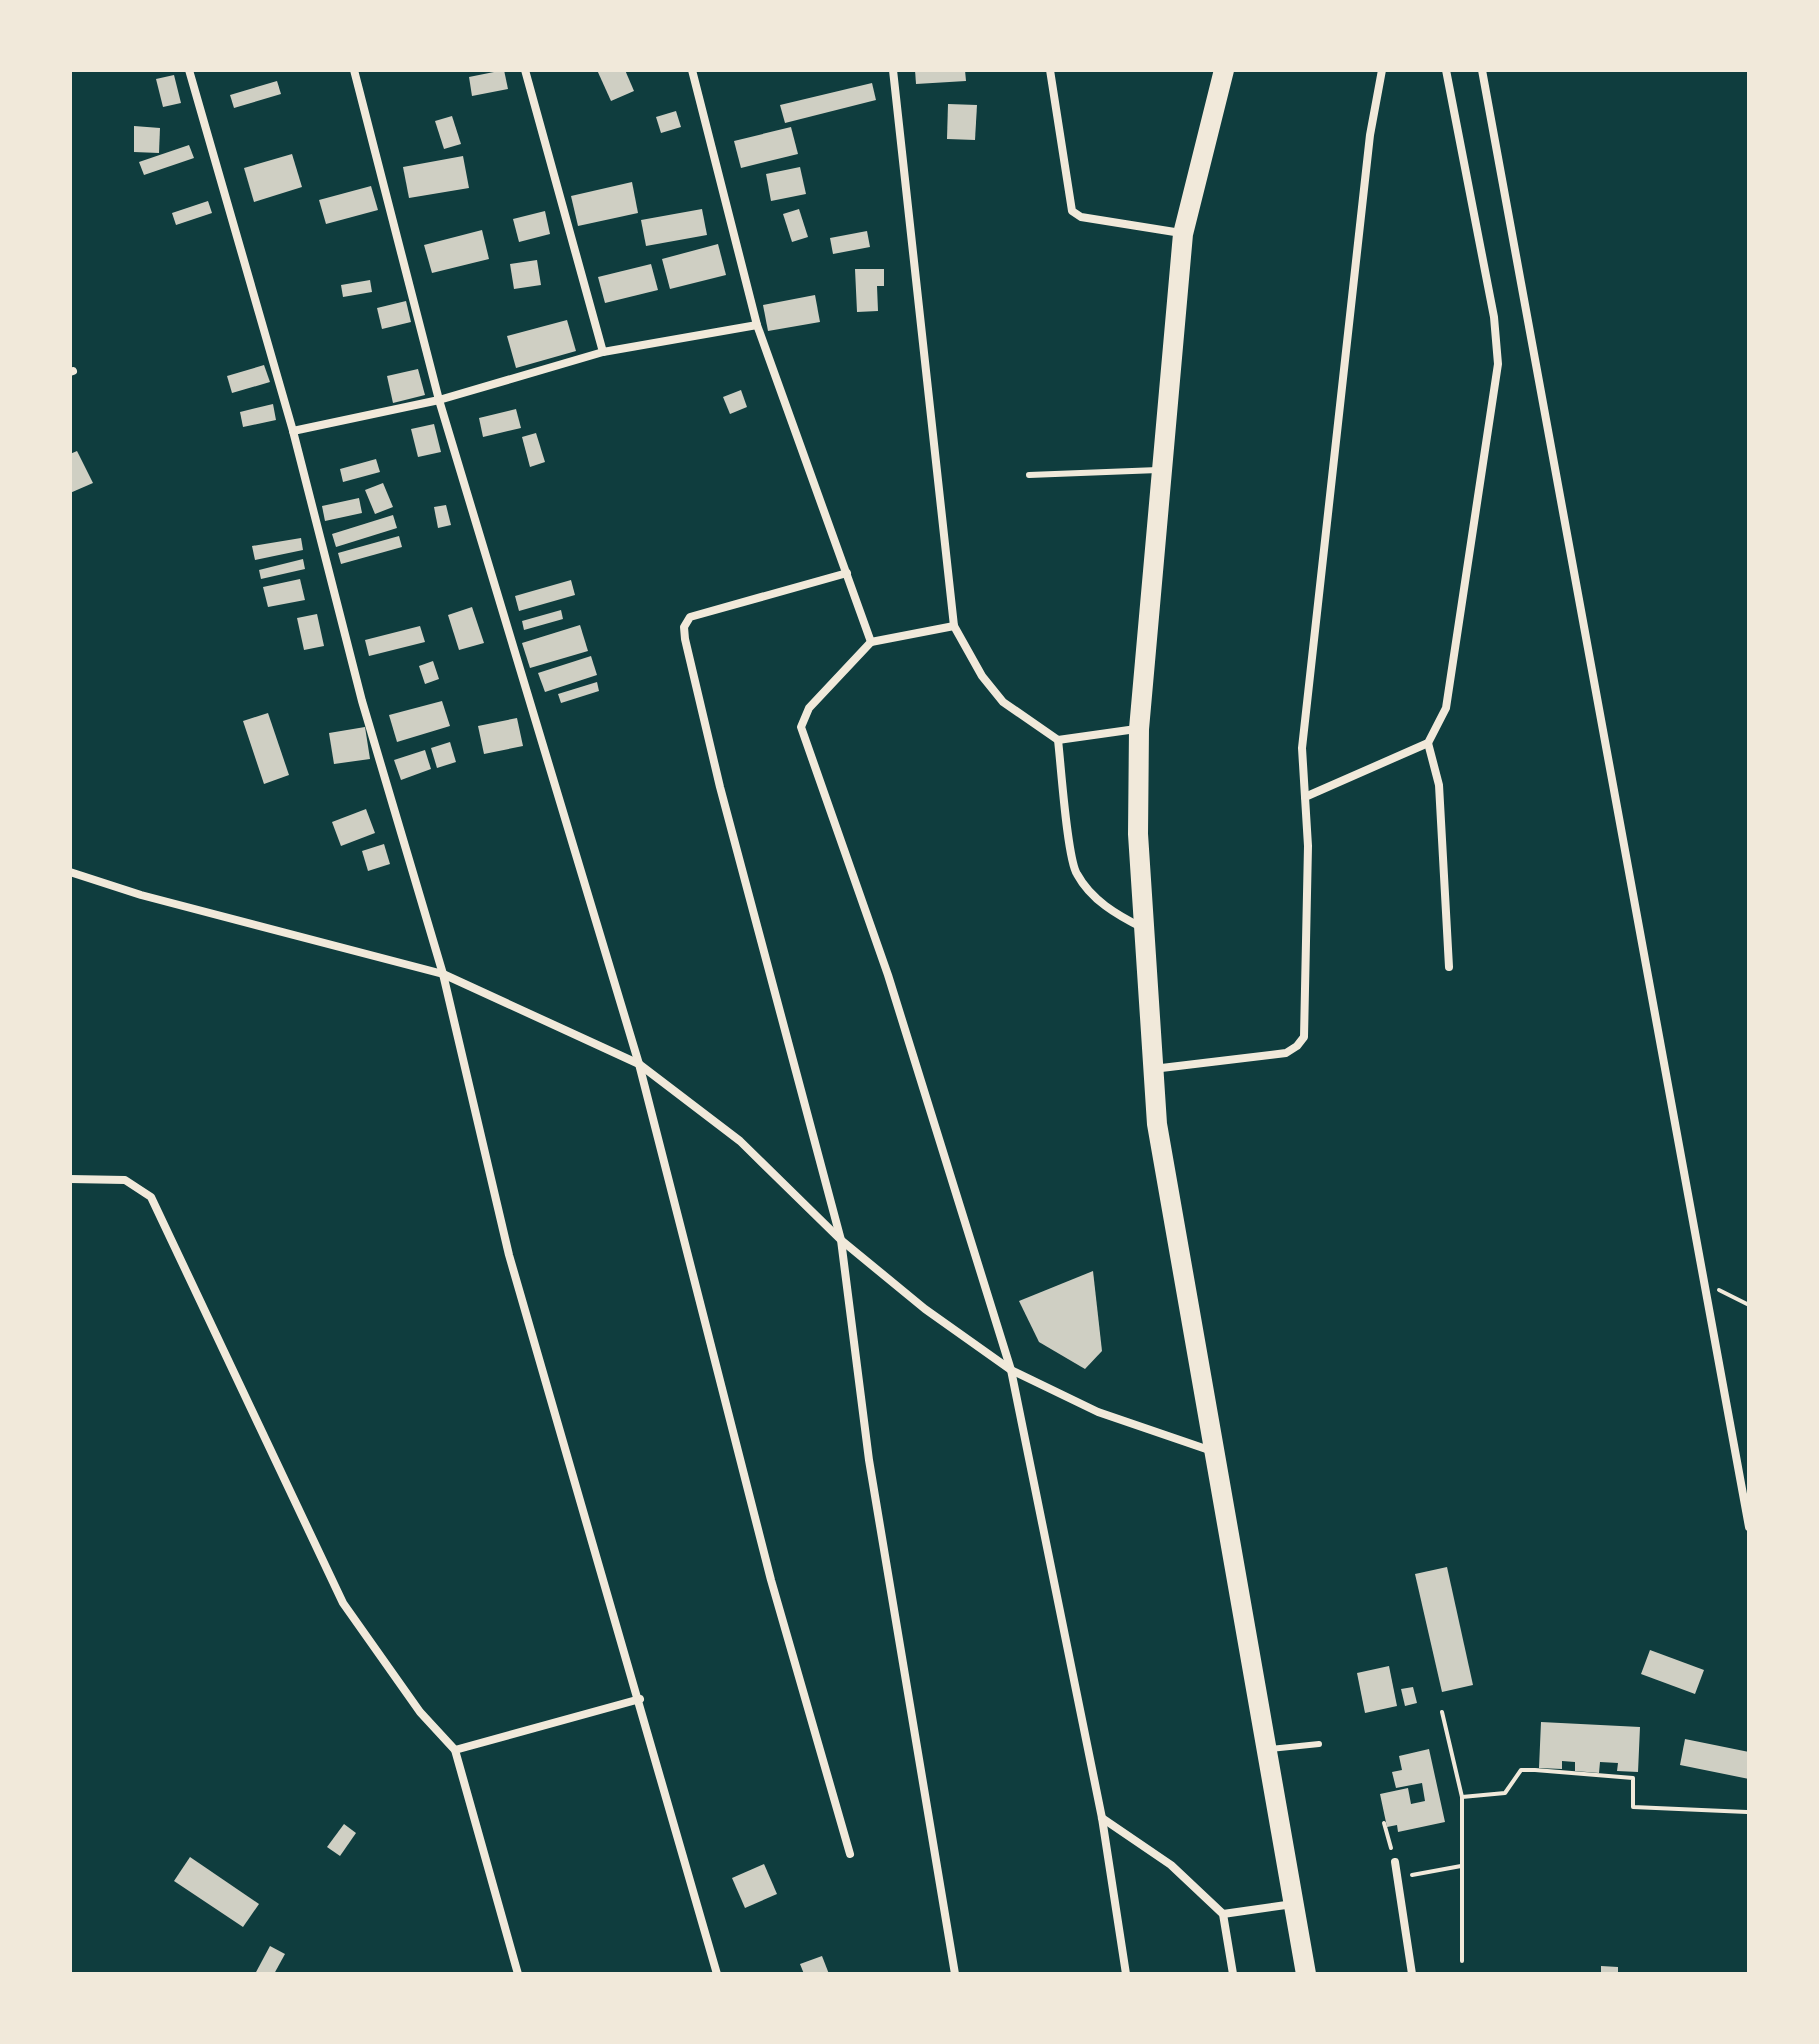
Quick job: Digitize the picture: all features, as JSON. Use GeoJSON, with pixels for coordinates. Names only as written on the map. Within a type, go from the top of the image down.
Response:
{"type":"FeatureCollection","features":[{"type":"Feature","properties":{"kind":"highway"},"geometry":{"type":"LineString","coordinates":[[1224,70],[1183,234],[1139,729],[1138,834],[1157,1124],[1217,1452],[1306,1974]]}},
{"type":"Feature","properties":{"kind":"street"},"geometry":{"type":"LineString","coordinates":[[189,70],[293,431],[362,701],[443,974],[509,1255],[640,1699],[717,1974]]}},
{"type":"Feature","properties":{"kind":"street"},"geometry":{"type":"LineString","coordinates":[[354,70],[439,400],[639,1064],[771,1580],[850,1854]]}},
{"type":"Feature","properties":{"kind":"street"},"geometry":{"type":"LineString","coordinates":[[525,70],[603,352]]}},
{"type":"Feature","properties":{"kind":"street"},"geometry":{"type":"LineString","coordinates":[[692,70],[757,325],[871,642]]}},
{"type":"Feature","properties":{"kind":"street"},"geometry":{"type":"LineString","coordinates":[[893,70],[954,626],[982,676],[1003,702],[1058,740],[1139,729]]}},
{"type":"Feature","properties":{"kind":"street"},"geometry":{"type":"LineString","coordinates":[[1050,70],[1072,211],[1081,217],[1183,234]]}},
{"type":"Feature","properties":{"kind":"street"},"geometry":{"type":"LineString","coordinates":[[1153,1069],[1286,1053],[1304,1037],[1308,846],[1302,748],[1370,135],[1382,70]]}},
{"type":"Feature","properties":{"kind":"street"},"geometry":{"type":"LineString","coordinates":[[1305,797],[1428,743],[1446,708],[1498,364],[1494,317],[1446,70]]}},
{"type":"Feature","properties":{"kind":"street"},"geometry":{"type":"LineString","coordinates":[[1482,70],[1749,1527]]}},
{"type":"Feature","properties":{"kind":"street"},"geometry":{"type":"LineString","coordinates":[[293,431],[439,400],[603,352],[757,325]]}},
{"type":"Feature","properties":{"kind":"street"},"geometry":{"type":"LineString","coordinates":[[847,573],[690,617],[684,627],[720,787],[841,1240],[869,1460],[955,1974]]}},
{"type":"Feature","properties":{"kind":"street"},"geometry":{"type":"LineString","coordinates":[[954,626],[871,642],[809,708],[801,727],[888,975],[1011,1370],[1102,1818],[1126,1974]]}},
{"type":"Feature","properties":{"kind":"street"},"geometry":{"type":"LineString","coordinates":[[1058,740],[1075,872],[1090,893],[1115,914],[1143,929]]}},
{"type":"Feature","properties":{"kind":"street"},"geometry":{"type":"LineString","coordinates":[[1428,743],[1439,785],[1449,967]]}},
{"type":"Feature","properties":{"kind":"street"},"geometry":{"type":"LineString","coordinates":[[70,872],[141,895],[443,974],[639,1064],[740,1141],[841,1240],[925,1309],[1011,1370],[1098,1412],[1217,1452]]}},
{"type":"Feature","properties":{"kind":"street"},"geometry":{"type":"LineString","coordinates":[[70,1179],[125,1180],[151,1197],[343,1603],[420,1712],[455,1750],[518,1974]]}},
{"type":"Feature","properties":{"kind":"street"},"geometry":{"type":"LineString","coordinates":[[455,1750],[640,1699]]}},
{"type":"Feature","properties":{"kind":"street"},"geometry":{"type":"LineString","coordinates":[[1102,1818],[1171,1865],[1223,1914],[1233,1974]]}},
{"type":"Feature","properties":{"kind":"street"},"geometry":{"type":"LineString","coordinates":[[1395,1862],[1412,1974]]}},
{"type":"Feature","properties":{"kind":"street"},"geometry":{"type":"LineString","coordinates":[[1223,1914],[1294,1904]]}},
{"type":"Feature","properties":{"kind":"lane"},"geometry":{"type":"LineString","coordinates":[[1029,475],[1162,470]]}},
{"type":"Feature","properties":{"kind":"lane"},"geometry":{"type":"LineString","coordinates":[[1267,1750],[1319,1744]]}},
{"type":"Feature","properties":{"kind":"path"},"geometry":{"type":"LineString","coordinates":[[1702,1281],[1749,1305]]}},
{"type":"Feature","properties":{"kind":"path"},"geometry":{"type":"LineString","coordinates":[[1442,1712],[1462,1797],[1462,1961]]}},
{"type":"Feature","properties":{"kind":"path"},"geometry":{"type":"LineString","coordinates":[[1462,1797],[1505,1793],[1521,1770],[1535,1770],[1633,1778],[1633,1807],[1748,1814],[1749,1802]]}},
{"type":"Feature","properties":{"kind":"path"},"geometry":{"type":"LineString","coordinates":[[1384,1823],[1395,1862]]}},
{"type":"Feature","properties":{"kind":"path"},"geometry":{"type":"LineString","coordinates":[[1398,1878],[1461,1866]]}},
{"type":"Feature","properties":{"kind":"building"},"geometry":{"type":"Polygon","coordinates":[[[504,70],[508,89],[472,96],[469,77],[504,70]]]}},
{"type":"Feature","properties":{"kind":"building"},"geometry":{"type":"Polygon","coordinates":[[[597,70],[625,70],[634,91],[611,101],[597,70]]]}},
{"type":"Feature","properties":{"kind":"building"},"geometry":{"type":"Polygon","coordinates":[[[915,70],[965,70],[966,81],[916,84],[915,70]]]}},
{"type":"Feature","properties":{"kind":"building"},"geometry":{"type":"Polygon","coordinates":[[[174,75],[181,103],[163,107],[156,79],[174,75]]]}},
{"type":"Feature","properties":{"kind":"building"},"geometry":{"type":"Polygon","coordinates":[[[277,81],[281,94],[234,108],[230,95],[277,81]]]}},
{"type":"Feature","properties":{"kind":"building"},"geometry":{"type":"Polygon","coordinates":[[[872,83],[876,100],[785,123],[780,105],[872,83]]]}},
{"type":"Feature","properties":{"kind":"building"},"geometry":{"type":"Polygon","coordinates":[[[948,104],[977,105],[975,140],[947,139],[948,104]]]}},
{"type":"Feature","properties":{"kind":"building"},"geometry":{"type":"Polygon","coordinates":[[[676,111],[681,127],[661,133],[656,117],[676,111]]]}},
{"type":"Feature","properties":{"kind":"building"},"geometry":{"type":"Polygon","coordinates":[[[452,116],[461,144],[444,149],[435,121],[452,116]]]}},
{"type":"Feature","properties":{"kind":"building"},"geometry":{"type":"Polygon","coordinates":[[[134,126],[160,128],[159,153],[134,152],[134,126]]]}},
{"type":"Feature","properties":{"kind":"building"},"geometry":{"type":"Polygon","coordinates":[[[791,127],[798,154],[741,168],[734,141],[791,127]]]}},
{"type":"Feature","properties":{"kind":"building"},"geometry":{"type":"Polygon","coordinates":[[[189,145],[194,158],[144,175],[139,162],[189,145]]]}},
{"type":"Feature","properties":{"kind":"building"},"geometry":{"type":"Polygon","coordinates":[[[292,154],[302,187],[254,202],[244,168],[292,154]]]}},
{"type":"Feature","properties":{"kind":"building"},"geometry":{"type":"Polygon","coordinates":[[[463,156],[469,188],[409,198],[403,167],[463,156]]]}},
{"type":"Feature","properties":{"kind":"building"},"geometry":{"type":"Polygon","coordinates":[[[800,167],[806,194],[771,201],[766,174],[800,167]]]}},
{"type":"Feature","properties":{"kind":"building"},"geometry":{"type":"Polygon","coordinates":[[[632,182],[638,213],[578,226],[571,196],[632,182]]]}},
{"type":"Feature","properties":{"kind":"building"},"geometry":{"type":"Polygon","coordinates":[[[371,186],[378,210],[326,224],[319,200],[371,186]]]}},
{"type":"Feature","properties":{"kind":"building"},"geometry":{"type":"Polygon","coordinates":[[[208,201],[212,213],[176,225],[172,213],[208,201]]]}},
{"type":"Feature","properties":{"kind":"building"},"geometry":{"type":"Polygon","coordinates":[[[702,209],[707,235],[646,246],[641,220],[702,209]]]}},
{"type":"Feature","properties":{"kind":"building"},"geometry":{"type":"Polygon","coordinates":[[[799,209],[808,237],[792,242],[783,214],[799,209]]]}},
{"type":"Feature","properties":{"kind":"building"},"geometry":{"type":"Polygon","coordinates":[[[545,211],[550,234],[519,242],[513,219],[545,211]]]}},
{"type":"Feature","properties":{"kind":"building"},"geometry":{"type":"Polygon","coordinates":[[[482,230],[489,259],[432,273],[424,245],[482,230]]]}},
{"type":"Feature","properties":{"kind":"building"},"geometry":{"type":"Polygon","coordinates":[[[867,231],[870,247],[833,254],[830,238],[867,231]]]}},
{"type":"Feature","properties":{"kind":"building"},"geometry":{"type":"Polygon","coordinates":[[[718,244],[726,275],[670,289],[662,259],[718,244]]]}},
{"type":"Feature","properties":{"kind":"building"},"geometry":{"type":"Polygon","coordinates":[[[537,260],[541,285],[514,289],[510,264],[537,260]]]}},
{"type":"Feature","properties":{"kind":"building"},"geometry":{"type":"Polygon","coordinates":[[[651,264],[658,290],[605,303],[598,277],[651,264]]]}},
{"type":"Feature","properties":{"kind":"building"},"geometry":{"type":"Polygon","coordinates":[[[855,269],[884,269],[884,286],[877,286],[878,311],[857,312],[855,269]]]}},
{"type":"Feature","properties":{"kind":"building"},"geometry":{"type":"Polygon","coordinates":[[[370,280],[372,292],[343,297],[341,285],[370,280]]]}},
{"type":"Feature","properties":{"kind":"building"},"geometry":{"type":"Polygon","coordinates":[[[815,295],[820,322],[768,331],[763,305],[815,295]]]}},
{"type":"Feature","properties":{"kind":"building"},"geometry":{"type":"Polygon","coordinates":[[[406,301],[411,322],[382,329],[377,308],[406,301]]]}},
{"type":"Feature","properties":{"kind":"building"},"geometry":{"type":"Polygon","coordinates":[[[567,320],[576,351],[516,368],[507,336],[567,320]]]}},
{"type":"Feature","properties":{"kind":"building"},"geometry":{"type":"Polygon","coordinates":[[[264,365],[270,382],[232,393],[227,376],[264,365]]]}},
{"type":"Feature","properties":{"kind":"building"},"geometry":{"type":"Polygon","coordinates":[[[418,369],[425,395],[393,403],[387,376],[418,369]]]}},
{"type":"Feature","properties":{"kind":"building"},"geometry":{"type":"Polygon","coordinates":[[[741,390],[747,407],[730,414],[723,397],[741,390]]]}},
{"type":"Feature","properties":{"kind":"building"},"geometry":{"type":"Polygon","coordinates":[[[273,404],[276,420],[243,427],[240,412],[273,404]]]}},
{"type":"Feature","properties":{"kind":"building"},"geometry":{"type":"Polygon","coordinates":[[[516,409],[521,428],[483,437],[479,418],[516,409]]]}},
{"type":"Feature","properties":{"kind":"building"},"geometry":{"type":"Polygon","coordinates":[[[434,424],[441,452],[418,457],[411,429],[434,424]]]}},
{"type":"Feature","properties":{"kind":"building"},"geometry":{"type":"Polygon","coordinates":[[[536,433],[545,462],[530,467],[522,437],[536,433]]]}},
{"type":"Feature","properties":{"kind":"building"},"geometry":{"type":"Polygon","coordinates":[[[77,451],[93,483],[70,493],[70,454],[77,451]]]}},
{"type":"Feature","properties":{"kind":"building"},"geometry":{"type":"Polygon","coordinates":[[[376,459],[380,472],[343,482],[340,469],[376,459]]]}},
{"type":"Feature","properties":{"kind":"building"},"geometry":{"type":"Polygon","coordinates":[[[383,483],[393,507],[375,514],[365,490],[383,483]]]}},
{"type":"Feature","properties":{"kind":"building"},"geometry":{"type":"Polygon","coordinates":[[[359,498],[362,513],[325,521],[322,506],[359,498]]]}},
{"type":"Feature","properties":{"kind":"building"},"geometry":{"type":"Polygon","coordinates":[[[446,505],[451,525],[438,528],[434,507],[446,505]]]}},
{"type":"Feature","properties":{"kind":"building"},"geometry":{"type":"Polygon","coordinates":[[[393,515],[397,528],[336,547],[332,534],[393,515]]]}},
{"type":"Feature","properties":{"kind":"building"},"geometry":{"type":"Polygon","coordinates":[[[399,536],[402,547],[341,564],[338,553],[399,536]]]}},
{"type":"Feature","properties":{"kind":"building"},"geometry":{"type":"Polygon","coordinates":[[[301,538],[303,550],[255,560],[252,546],[301,538]]]}},
{"type":"Feature","properties":{"kind":"building"},"geometry":{"type":"Polygon","coordinates":[[[303,559],[305,569],[261,579],[259,570],[303,559]]]}},
{"type":"Feature","properties":{"kind":"building"},"geometry":{"type":"Polygon","coordinates":[[[300,579],[305,600],[268,607],[263,587],[300,579]]]}},
{"type":"Feature","properties":{"kind":"building"},"geometry":{"type":"Polygon","coordinates":[[[571,580],[575,595],[519,611],[515,596],[571,580]]]}},
{"type":"Feature","properties":{"kind":"building"},"geometry":{"type":"Polygon","coordinates":[[[472,607],[484,643],[459,650],[448,615],[472,607]]]}},
{"type":"Feature","properties":{"kind":"building"},"geometry":{"type":"Polygon","coordinates":[[[561,610],[563,619],[524,630],[522,621],[561,610]]]}},
{"type":"Feature","properties":{"kind":"building"},"geometry":{"type":"Polygon","coordinates":[[[317,614],[324,646],[304,650],[297,618],[317,614]]]}},
{"type":"Feature","properties":{"kind":"building"},"geometry":{"type":"Polygon","coordinates":[[[580,625],[588,651],[530,668],[522,643],[580,625]]]}},
{"type":"Feature","properties":{"kind":"building"},"geometry":{"type":"Polygon","coordinates":[[[420,626],[425,642],[369,656],[365,640],[420,626]]]}},
{"type":"Feature","properties":{"kind":"building"},"geometry":{"type":"Polygon","coordinates":[[[591,656],[597,675],[545,692],[538,673],[591,656]]]}},
{"type":"Feature","properties":{"kind":"building"},"geometry":{"type":"Polygon","coordinates":[[[433,661],[439,679],[425,684],[419,666],[433,661]]]}},
{"type":"Feature","properties":{"kind":"building"},"geometry":{"type":"Polygon","coordinates":[[[597,682],[599,691],[561,703],[558,694],[597,682]]]}},
{"type":"Feature","properties":{"kind":"building"},"geometry":{"type":"Polygon","coordinates":[[[442,701],[450,726],[397,742],[389,715],[442,701]]]}},
{"type":"Feature","properties":{"kind":"building"},"geometry":{"type":"Polygon","coordinates":[[[268,713],[289,775],[264,784],[243,721],[268,713]]]}},
{"type":"Feature","properties":{"kind":"building"},"geometry":{"type":"Polygon","coordinates":[[[517,718],[523,746],[484,754],[478,726],[517,718]]]}},
{"type":"Feature","properties":{"kind":"building"},"geometry":{"type":"Polygon","coordinates":[[[365,727],[370,759],[334,764],[329,733],[365,727]]]}},
{"type":"Feature","properties":{"kind":"building"},"geometry":{"type":"Polygon","coordinates":[[[450,742],[456,762],[437,768],[431,748],[450,742]]]}},
{"type":"Feature","properties":{"kind":"building"},"geometry":{"type":"Polygon","coordinates":[[[425,750],[431,769],[401,780],[394,760],[425,750]]]}},
{"type":"Feature","properties":{"kind":"building"},"geometry":{"type":"Polygon","coordinates":[[[366,809],[375,833],[341,846],[332,822],[366,809]]]}},
{"type":"Feature","properties":{"kind":"building"},"geometry":{"type":"Polygon","coordinates":[[[384,844],[390,864],[368,871],[362,851],[384,844]]]}},
{"type":"Feature","properties":{"kind":"building"},"geometry":{"type":"Polygon","coordinates":[[[1093,1271],[1102,1351],[1085,1369],[1039,1342],[1019,1301],[1093,1271]]]}},
{"type":"Feature","properties":{"kind":"building"},"geometry":{"type":"Polygon","coordinates":[[[1447,1567],[1473,1685],[1442,1692],[1415,1574],[1447,1567]]]}},
{"type":"Feature","properties":{"kind":"building"},"geometry":{"type":"Polygon","coordinates":[[[1650,1650],[1704,1670],[1695,1694],[1641,1674],[1650,1650]]]}},
{"type":"Feature","properties":{"kind":"building"},"geometry":{"type":"Polygon","coordinates":[[[1389,1666],[1397,1706],[1365,1713],[1357,1673],[1389,1666]]]}},
{"type":"Feature","properties":{"kind":"building"},"geometry":{"type":"Polygon","coordinates":[[[1413,1687],[1417,1703],[1405,1706],[1401,1689],[1413,1687]]]}},
{"type":"Feature","properties":{"kind":"building"},"geometry":{"type":"Polygon","coordinates":[[[1541,1722],[1640,1727],[1638,1772],[1617,1771],[1618,1763],[1600,1762],[1599,1773],[1575,1771],[1575,1762],[1562,1761],[1562,1769],[1539,1768],[1541,1722]]]}},
{"type":"Feature","properties":{"kind":"building"},"geometry":{"type":"Polygon","coordinates":[[[1685,1739],[1749,1752],[1749,1779],[1680,1765],[1685,1739]]]}},
{"type":"Feature","properties":{"kind":"building"},"geometry":{"type":"Polygon","coordinates":[[[1429,1749],[1445,1822],[1398,1832],[1397,1825],[1387,1827],[1380,1794],[1408,1788],[1411,1804],[1425,1801],[1422,1783],[1396,1788],[1392,1772],[1402,1770],[1399,1756],[1429,1749]]]}},
{"type":"Feature","properties":{"kind":"building"},"geometry":{"type":"Polygon","coordinates":[[[344,1824],[356,1833],[340,1856],[327,1847],[344,1824]]]}},
{"type":"Feature","properties":{"kind":"building"},"geometry":{"type":"Polygon","coordinates":[[[190,1857],[259,1904],[243,1927],[174,1881],[190,1857]]]}},
{"type":"Feature","properties":{"kind":"building"},"geometry":{"type":"Polygon","coordinates":[[[764,1864],[777,1894],[745,1908],[732,1878],[764,1864]]]}},
{"type":"Feature","properties":{"kind":"building"},"geometry":{"type":"Polygon","coordinates":[[[270,1946],[285,1954],[274,1974],[255,1974],[270,1946]]]}},
{"type":"Feature","properties":{"kind":"building"},"geometry":{"type":"Polygon","coordinates":[[[822,1956],[829,1974],[804,1974],[800,1964],[822,1956]]]}},
{"type":"Feature","properties":{"kind":"building"},"geometry":{"type":"Polygon","coordinates":[[[1601,1966],[1618,1967],[1618,1974],[1601,1974],[1601,1966]]]}}]}
